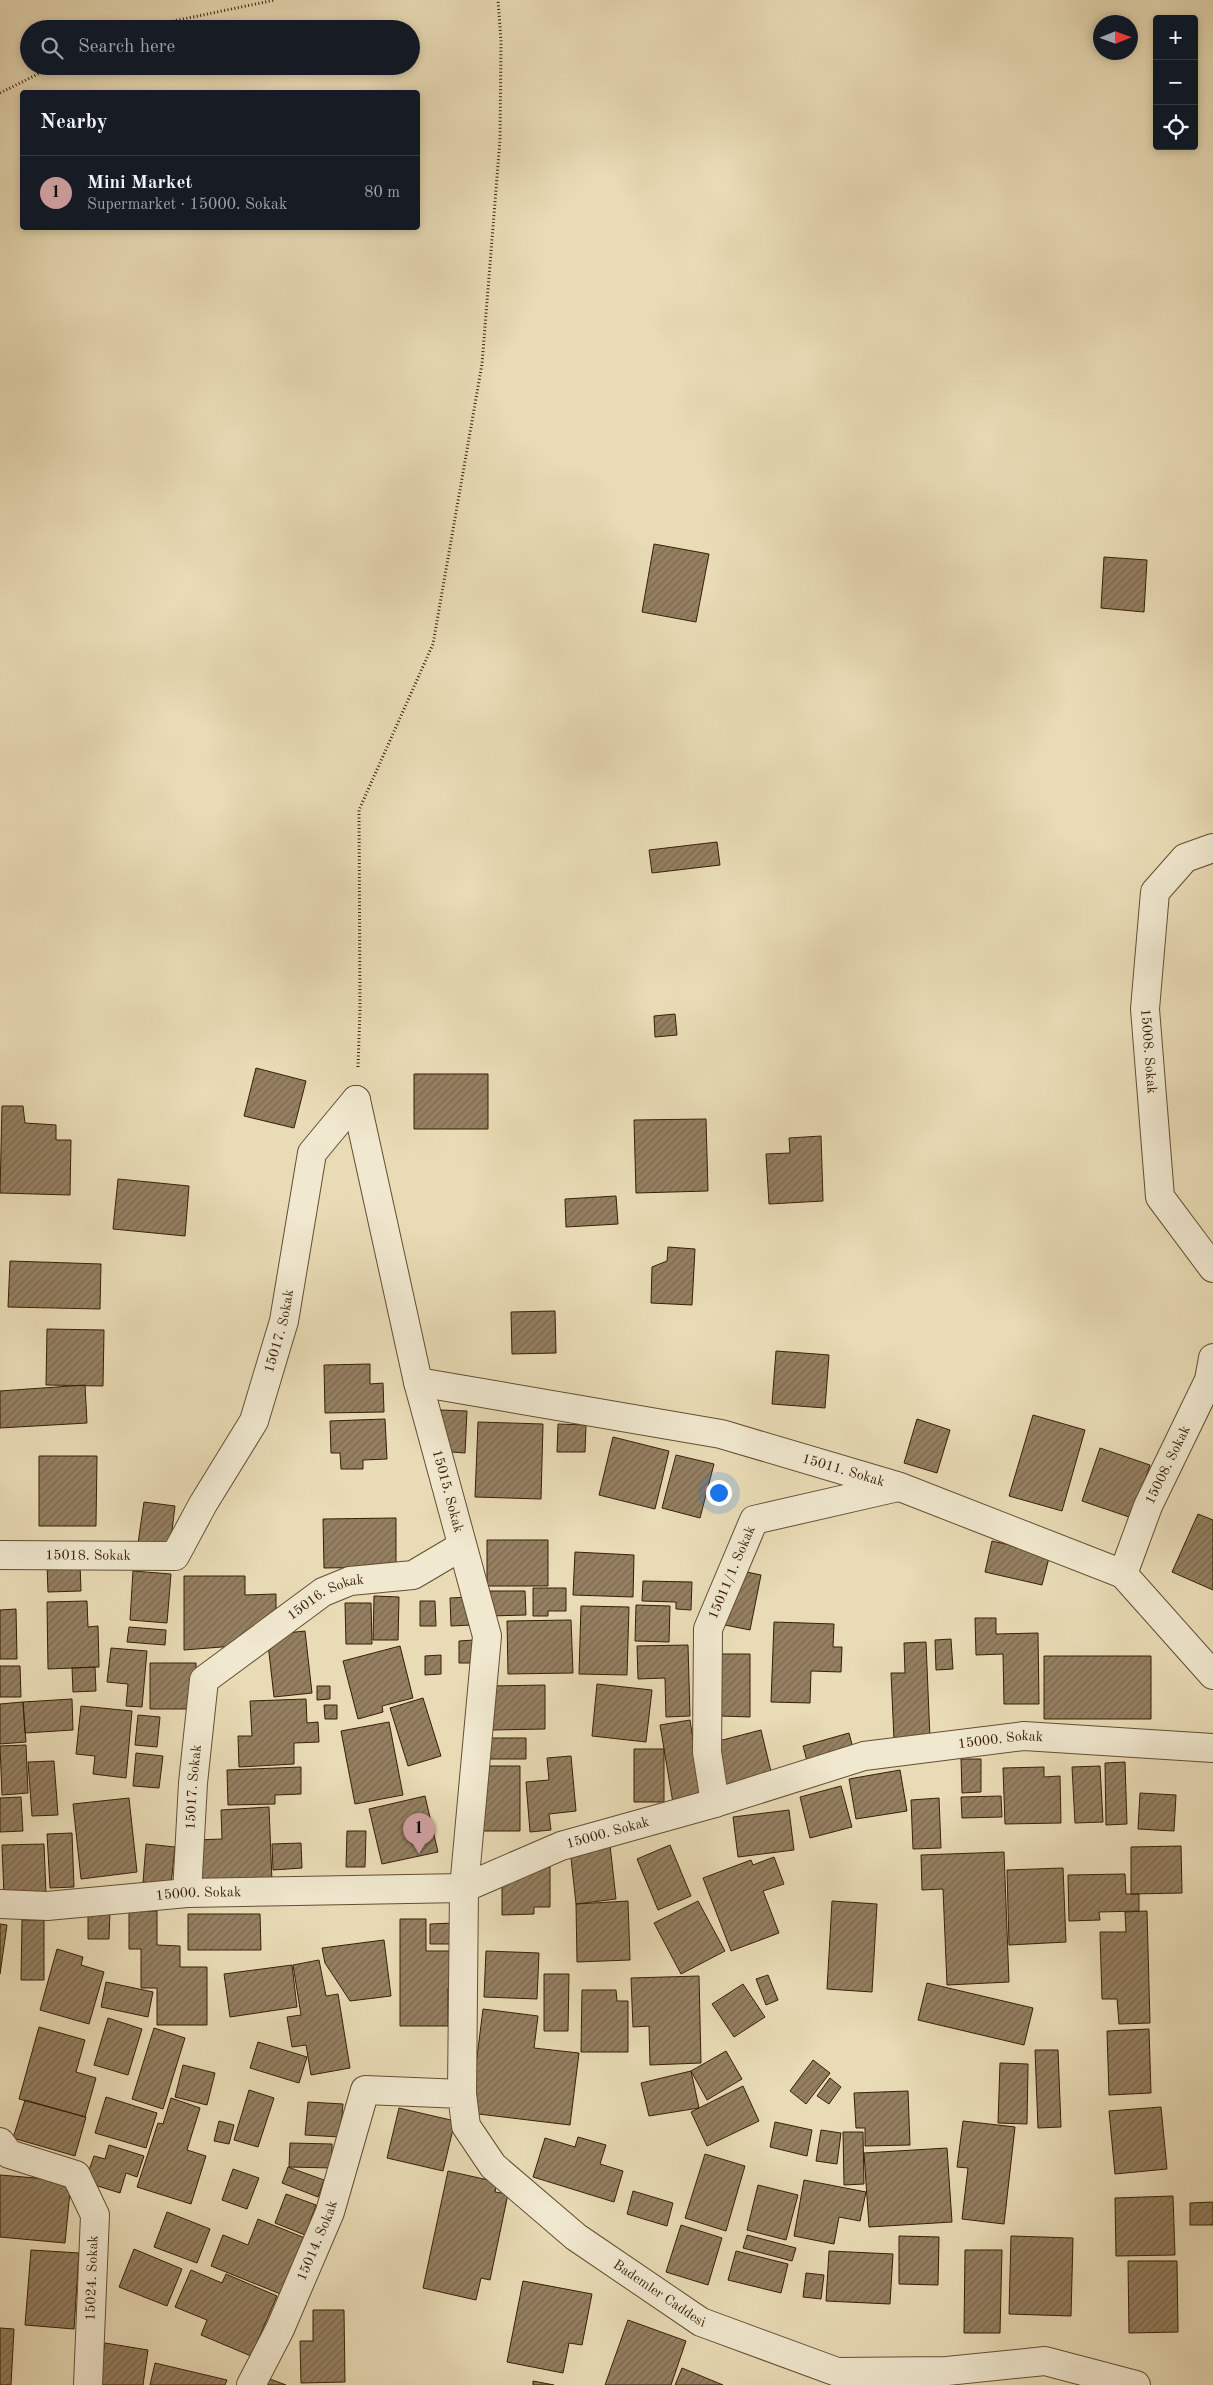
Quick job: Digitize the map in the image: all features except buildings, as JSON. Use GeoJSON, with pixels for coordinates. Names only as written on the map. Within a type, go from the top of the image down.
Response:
{"type":"FeatureCollection","features":[{"type":"Feature","properties":{"kind":"street","name":"15008. Sokak"},"geometry":{"type":"LineString","coordinates":[[1213,848],[1185,858],[1154,892],[1144,1008],[1160,1198],[1213,1268]]}},
{"type":"Feature","properties":{"kind":"street","name":"15015. Sokak"},"geometry":{"type":"LineString","coordinates":[[356,1100],[418,1382],[487,1636],[464,1888]]}},
{"type":"Feature","properties":{"kind":"street","name":"15017. Sokak"},"geometry":{"type":"LineString","coordinates":[[175,1556],[202,1504],[254,1421],[284,1321],[312,1153],[356,1100]]}},
{"type":"Feature","properties":{"kind":"street","name":"15008. Sokak"},"geometry":{"type":"LineString","coordinates":[[1123,1574],[1148,1506],[1209,1380],[1213,1358]]}},
{"type":"Feature","properties":{"kind":"street","name":"15011. Sokak"},"geometry":{"type":"LineString","coordinates":[[418,1382],[721,1434],[900,1487],[1123,1574],[1213,1675]]}},
{"type":"Feature","properties":{"kind":"street","name":"15011/1. Sokak"},"geometry":{"type":"LineString","coordinates":[[715,1803],[707,1752],[708,1629],[754,1520],[900,1487]]}},
{"type":"Feature","properties":{"kind":"street","name":"15016. Sokak"},"geometry":{"type":"LineString","coordinates":[[204,1680],[323,1592],[350,1581],[413,1575],[462,1546]]}},
{"type":"Feature","properties":{"kind":"street","name":"15018. Sokak"},"geometry":{"type":"LineString","coordinates":[[0,1555],[175,1556]]}},
{"type":"Feature","properties":{"kind":"street","name":"15017. Sokak"},"geometry":{"type":"LineString","coordinates":[[186,1893],[193,1783],[204,1680]]}},
{"type":"Feature","properties":{"kind":"street","name":"15000. Sokak"},"geometry":{"type":"LineString","coordinates":[[0,1904],[47,1906],[186,1893],[464,1888],[561,1846],[715,1803],[864,1756],[1024,1736],[1213,1748]]}},
{"type":"Feature","properties":{"kind":"street","name":"Bademler Caddesi"},"geometry":{"type":"LineString","coordinates":[[464,1888],[462,2094],[466,2126],[493,2166],[576,2237],[701,2322],[837,2372],[913,2378],[947,2372],[1045,2361],[1136,2385]]}},
{"type":"Feature","properties":{"kind":"street","name":"15014. Sokak"},"geometry":{"type":"LineString","coordinates":[[250,2385],[280,2329],[330,2212],[365,2090],[462,2094]]}},
{"type":"Feature","properties":{"kind":"street","name":"15024. Sokak"},"geometry":{"type":"LineString","coordinates":[[0,2142],[9,2154],[76,2176],[95,2215],[88,2385]]}},
{"type":"Feature","properties":{"kind":"path"},"geometry":{"type":"LineString","coordinates":[[178,20],[275,0]]}},
{"type":"Feature","properties":{"kind":"path"},"geometry":{"type":"LineString","coordinates":[[356,1100],[360,1009],[359,810],[433,644],[480,373],[500,140],[501,41],[498,0]]}},
{"type":"Feature","properties":{"kind":"path"},"geometry":{"type":"LineString","coordinates":[[0,93],[36,75]]}},
{"type":"Feature","properties":{"kind":"place","name":"Mini Market"},"geometry":{"type":"Point","coordinates":[419,1854]}}]}
